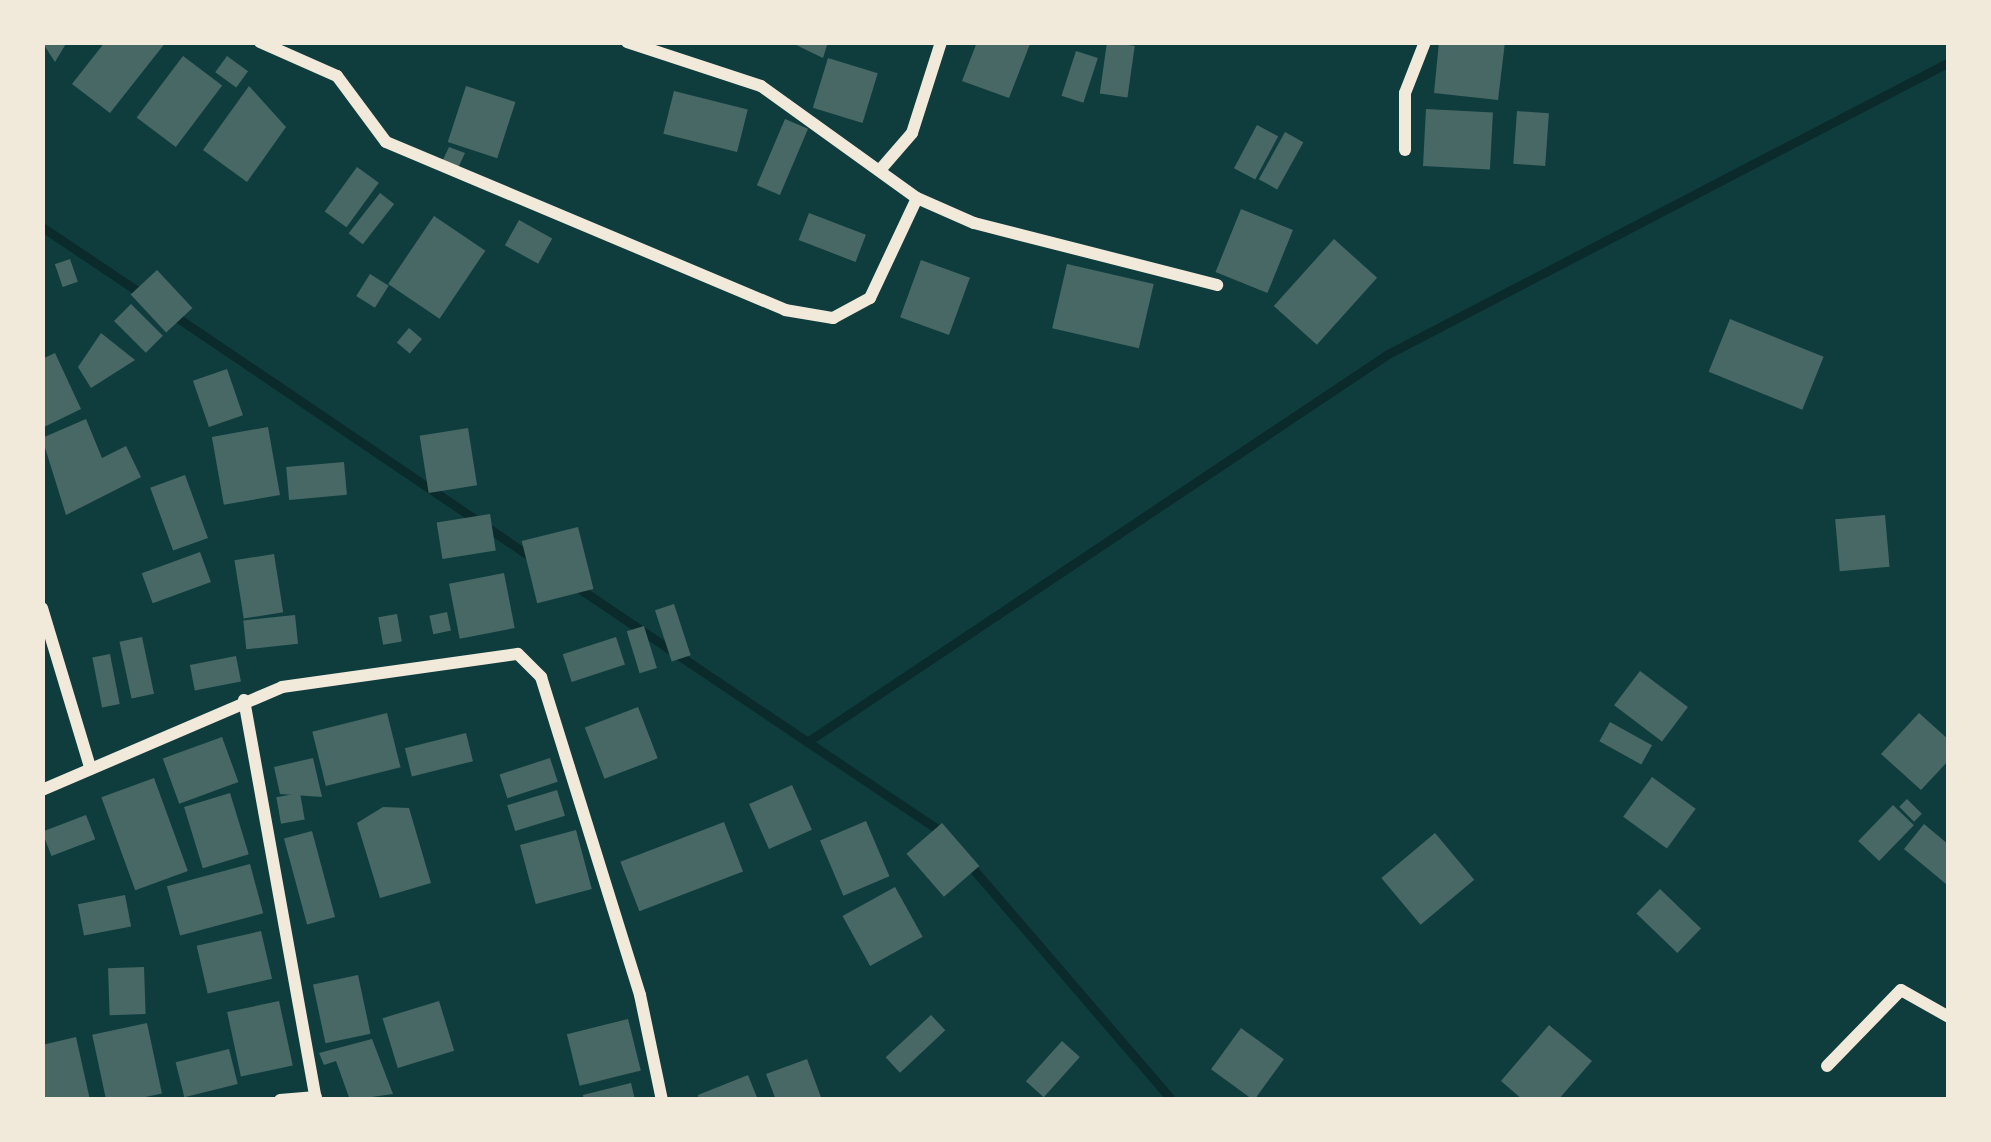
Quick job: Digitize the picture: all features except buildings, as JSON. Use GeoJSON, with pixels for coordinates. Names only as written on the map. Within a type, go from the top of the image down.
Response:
{"type":"FeatureCollection","features":[{"type":"Feature","properties":{"kind":"street"},"geometry":{"type":"LineString","coordinates":[[260,42],[337,76],[386,142],[785,310],[833,318],[870,298],[917,198]]}},
{"type":"Feature","properties":{"kind":"street"},"geometry":{"type":"LineString","coordinates":[[627,42],[761,86],[917,198],[1217,285]]}},
{"type":"Feature","properties":{"kind":"street"},"geometry":{"type":"LineString","coordinates":[[880,170],[912,133],[941,42]]}},
{"type":"Feature","properties":{"kind":"street"},"geometry":{"type":"LineString","coordinates":[[1405,150],[1406,93],[1425,42]]}},
{"type":"Feature","properties":{"kind":"street"},"geometry":{"type":"LineString","coordinates":[[42,608],[90,767]]}},
{"type":"Feature","properties":{"kind":"street"},"geometry":{"type":"LineString","coordinates":[[42,790],[244,700],[487,653],[532,663],[640,994],[662,1100]]}},
{"type":"Feature","properties":{"kind":"street"},"geometry":{"type":"LineString","coordinates":[[244,700],[316,1098],[280,1100]]}},
{"type":"Feature","properties":{"kind":"street"},"geometry":{"type":"LineString","coordinates":[[1827,1066],[1901,990],[1949,1017]]}},
{"type":"Feature","properties":{"kind":"waterway"},"geometry":{"type":"LineString","coordinates":[[807,742],[1388,354],[1949,62]]}},
{"type":"Feature","properties":{"kind":"waterway"},"geometry":{"type":"LineString","coordinates":[[42,227],[145,296]]}},
{"type":"Feature","properties":{"kind":"waterway"},"geometry":{"type":"LineString","coordinates":[[169,312],[533,558]]}},
{"type":"Feature","properties":{"kind":"waterway"},"geometry":{"type":"LineString","coordinates":[[577,587],[941,832]]}},
{"type":"Feature","properties":{"kind":"waterway"},"geometry":{"type":"LineString","coordinates":[[968,863],[1172,1100]]}}]}
